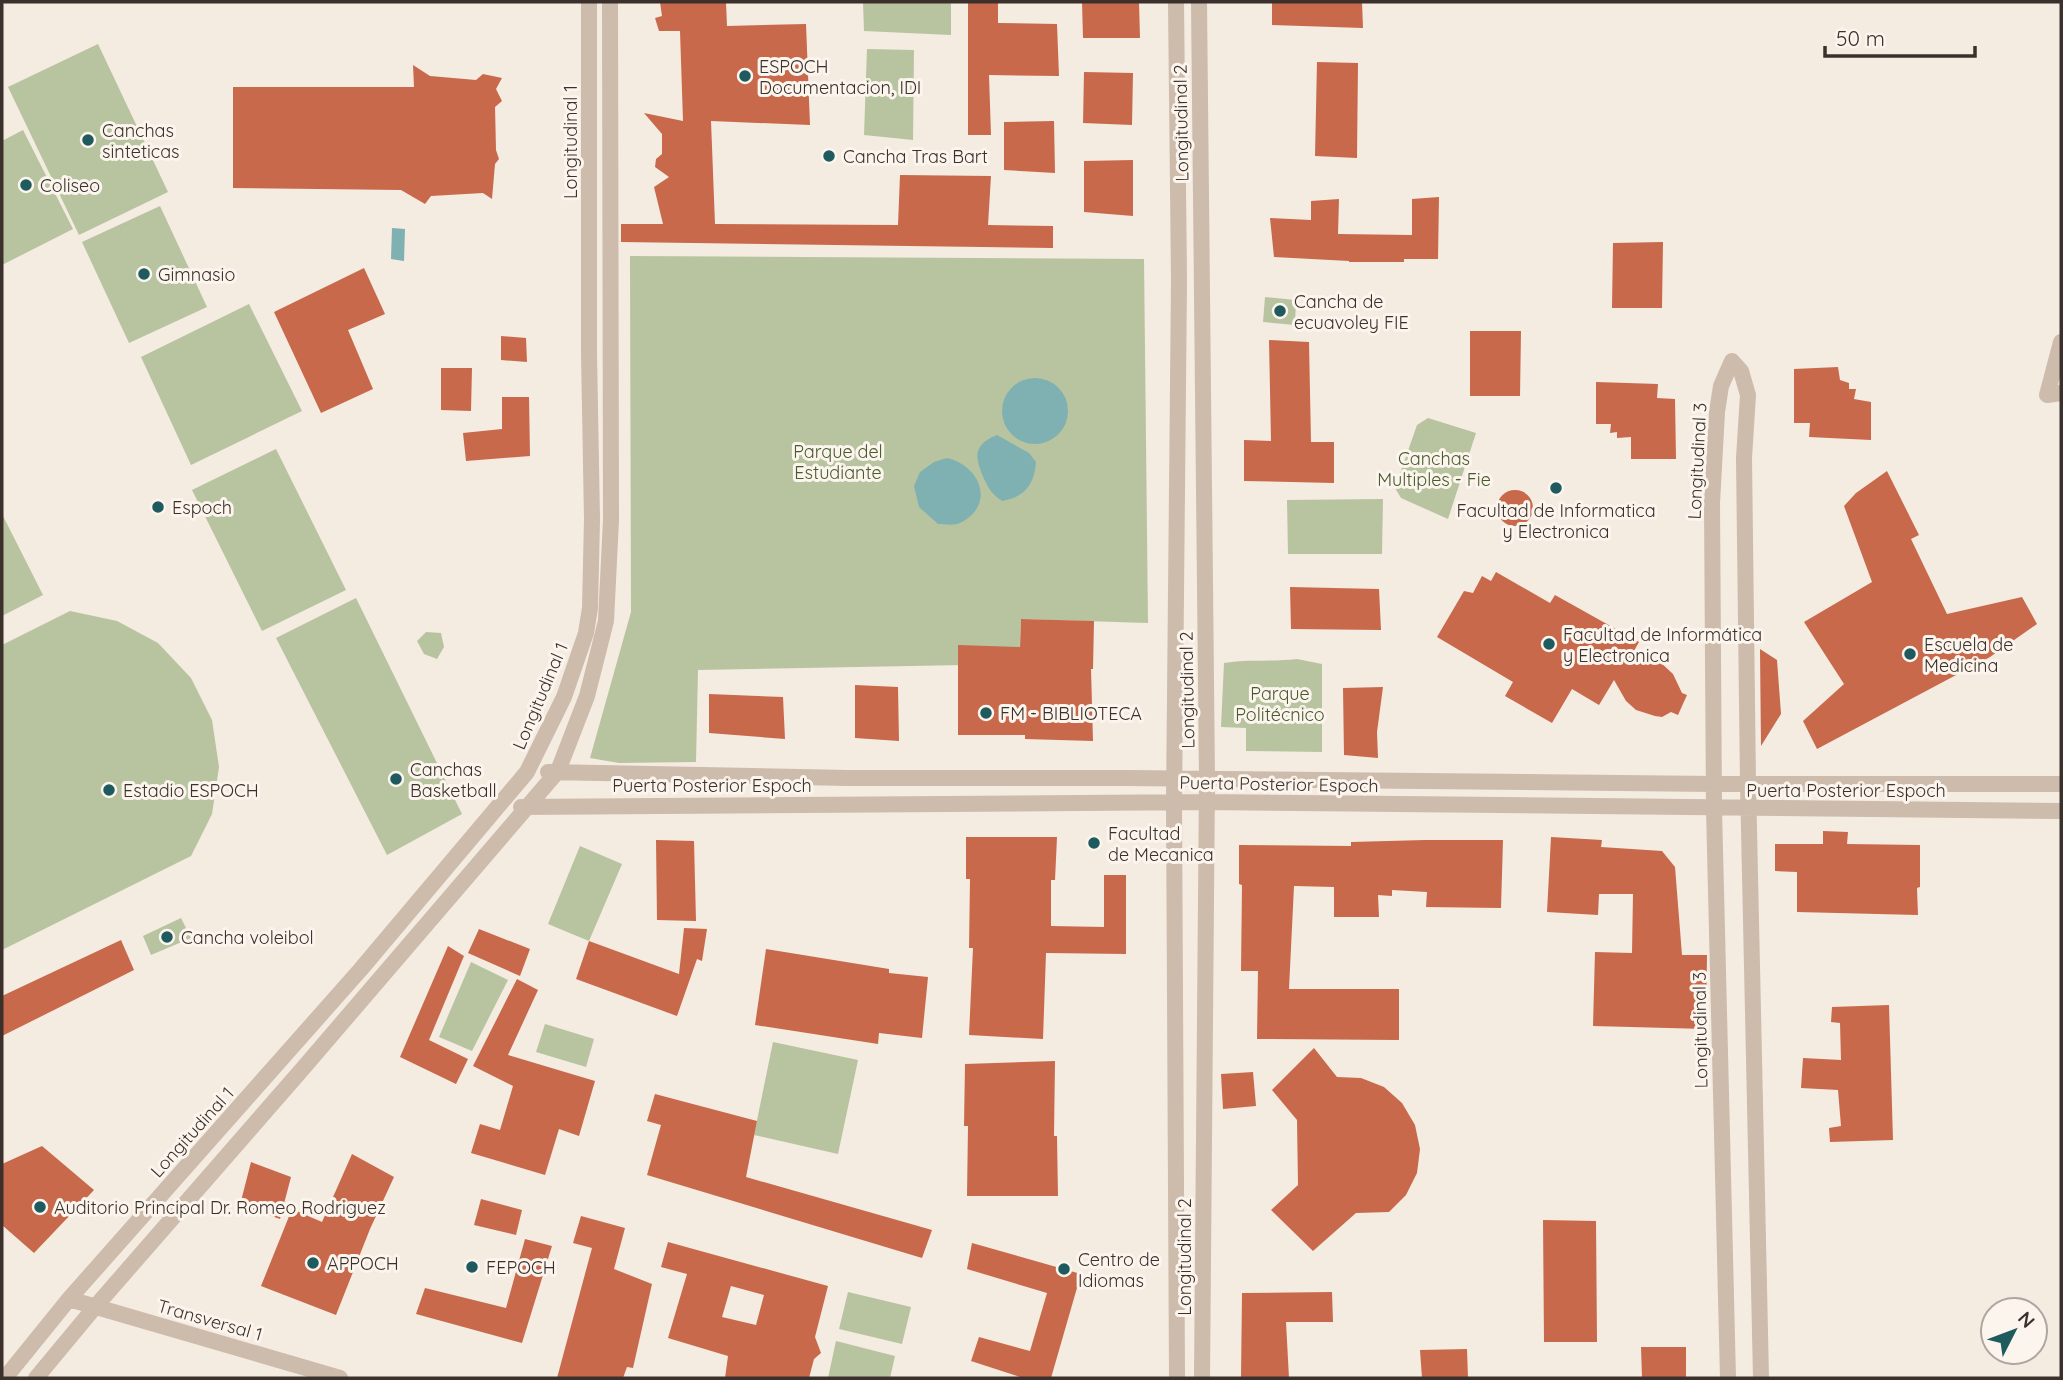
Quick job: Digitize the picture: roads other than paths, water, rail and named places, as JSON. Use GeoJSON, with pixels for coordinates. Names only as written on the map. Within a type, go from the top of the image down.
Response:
{"type":"FeatureCollection","features":[{"type":"Feature","properties":{"kind":"street","name":"Longitudinal 1"},"geometry":{"type":"LineString","coordinates":[[5,1378],[69,1299],[352,980],[527,772],[564,697],[586,633],[590,608],[592,519],[589,2]]}},
{"type":"Feature","properties":{"kind":"street"},"geometry":{"type":"LineString","coordinates":[[36,1378],[556,772],[587,696],[606,621],[611,520],[610,2]]}},
{"type":"Feature","properties":{"kind":"street","name":"Longitudinal 2"},"geometry":{"type":"LineString","coordinates":[[1176,2],[1178,199],[1174,802],[1177,1378]]}},
{"type":"Feature","properties":{"kind":"street","name":"Longitudinal 2"},"geometry":{"type":"LineString","coordinates":[[1199,2],[1207,779],[1202,1378]]}},
{"type":"Feature","properties":{"kind":"street"},"geometry":{"type":"LineString","coordinates":[[1178,199],[1201,198]]}},
{"type":"Feature","properties":{"kind":"street"},"geometry":{"type":"LineString","coordinates":[[2054,394],[2061,342]]}},
{"type":"Feature","properties":{"kind":"street","name":"Longitudinal 3"},"geometry":{"type":"LineString","coordinates":[[1728,1378],[1714,809],[1712,503],[1717,412],[1721,386],[1732,361],[1741,371],[1748,395],[1744,458],[1748,808],[1761,1378]]}},
{"type":"Feature","properties":{"kind":"street","name":"Puerta Posterior Espoch"},"geometry":{"type":"LineString","coordinates":[[527,772],[848,778],[1714,785],[2061,784]]}},
{"type":"Feature","properties":{"kind":"street","name":"Puerta Posterior Espoch"},"geometry":{"type":"LineString","coordinates":[[497,808],[1207,802],[2061,811]]}},
{"type":"Feature","properties":{"kind":"street"},"geometry":{"type":"LineString","coordinates":[[1175,1044],[1205,1045]]}},
{"type":"Feature","properties":{"kind":"street","name":"Transversal 1"},"geometry":{"type":"LineString","coordinates":[[69,1299],[340,1378]]}},
{"type":"Feature","properties":{"kind":"water"},"geometry":{"type":"Polygon","coordinates":[[[392,228],[405,229],[404,261],[391,259],[392,228]]]}},
{"type":"Feature","properties":{"kind":"water"},"geometry":{"type":"Polygon","coordinates":[[[1028,378],[1042,378],[1054,383],[1063,392],[1068,411],[1066,424],[1059,435],[1042,444],[1028,444],[1016,439],[1007,430],[1002,418],[1002,404],[1007,392],[1016,383],[1028,378]]]}},
{"type":"Feature","properties":{"kind":"water"},"geometry":{"type":"Polygon","coordinates":[[[997,435],[1029,453],[1036,462],[1027,489],[1002,501],[988,486],[979,467],[977,455],[984,442],[997,435]]]}},
{"type":"Feature","properties":{"kind":"water"},"geometry":{"type":"Polygon","coordinates":[[[947,458],[959,462],[976,477],[981,497],[971,515],[960,523],[938,524],[919,507],[914,486],[920,472],[934,462],[947,458]]]}},
{"type":"Feature","properties":{"kind":"place","name":"ESPOCH Documentacion, IDI"},"geometry":{"type":"Point","coordinates":[745,76]}},
{"type":"Feature","properties":{"kind":"place","name":"Canchas sinteticas"},"geometry":{"type":"Point","coordinates":[88,140]}},
{"type":"Feature","properties":{"kind":"place","name":"Cancha Tras Bart"},"geometry":{"type":"Point","coordinates":[829,156]}},
{"type":"Feature","properties":{"kind":"place","name":"Coliseo"},"geometry":{"type":"Point","coordinates":[26,185]}},
{"type":"Feature","properties":{"kind":"place","name":"Gimnasio"},"geometry":{"type":"Point","coordinates":[144,274]}},
{"type":"Feature","properties":{"kind":"place","name":"Cancha de ecuavoley FIE"},"geometry":{"type":"Point","coordinates":[1280,311]}},
{"type":"Feature","properties":{"kind":"place","name":"Facultad de Informatica y Electronica"},"geometry":{"type":"Point","coordinates":[1556,488]}},
{"type":"Feature","properties":{"kind":"place","name":"Espoch"},"geometry":{"type":"Point","coordinates":[158,507]}},
{"type":"Feature","properties":{"kind":"place","name":"Facultad de Informática y Electronica"},"geometry":{"type":"Point","coordinates":[1549,644]}},
{"type":"Feature","properties":{"kind":"place","name":"Escuela de Medicina"},"geometry":{"type":"Point","coordinates":[1910,654]}},
{"type":"Feature","properties":{"kind":"place","name":"FM - BIBLIOTECA"},"geometry":{"type":"Point","coordinates":[986,713]}},
{"type":"Feature","properties":{"kind":"place","name":"Canchas Basketball"},"geometry":{"type":"Point","coordinates":[396,779]}},
{"type":"Feature","properties":{"kind":"place","name":"Estadio ESPOCH"},"geometry":{"type":"Point","coordinates":[109,790]}},
{"type":"Feature","properties":{"kind":"place","name":"Facultad de Mecanica"},"geometry":{"type":"Point","coordinates":[1094,843]}},
{"type":"Feature","properties":{"kind":"place","name":"Cancha voleibol"},"geometry":{"type":"Point","coordinates":[167,937]}},
{"type":"Feature","properties":{"kind":"place","name":"Auditorio Principal Dr. Romeo Rodriguez"},"geometry":{"type":"Point","coordinates":[40,1207]}},
{"type":"Feature","properties":{"kind":"place","name":"APPOCH"},"geometry":{"type":"Point","coordinates":[313,1263]}},
{"type":"Feature","properties":{"kind":"place","name":"FEPOCH"},"geometry":{"type":"Point","coordinates":[472,1267]}},
{"type":"Feature","properties":{"kind":"place","name":"Centro de Idiomas"},"geometry":{"type":"Point","coordinates":[1064,1269]}},
{"type":"Feature","properties":{"kind":"park label","name":"Parque del Estudiante"},"geometry":{"type":"Point","coordinates":[838,461]}},
{"type":"Feature","properties":{"kind":"park label","name":"Canchas Multiples - Fie"},"geometry":{"type":"Point","coordinates":[1434,468]}},
{"type":"Feature","properties":{"kind":"park label","name":"Parque Politécnico"},"geometry":{"type":"Point","coordinates":[1280,703]}}]}
